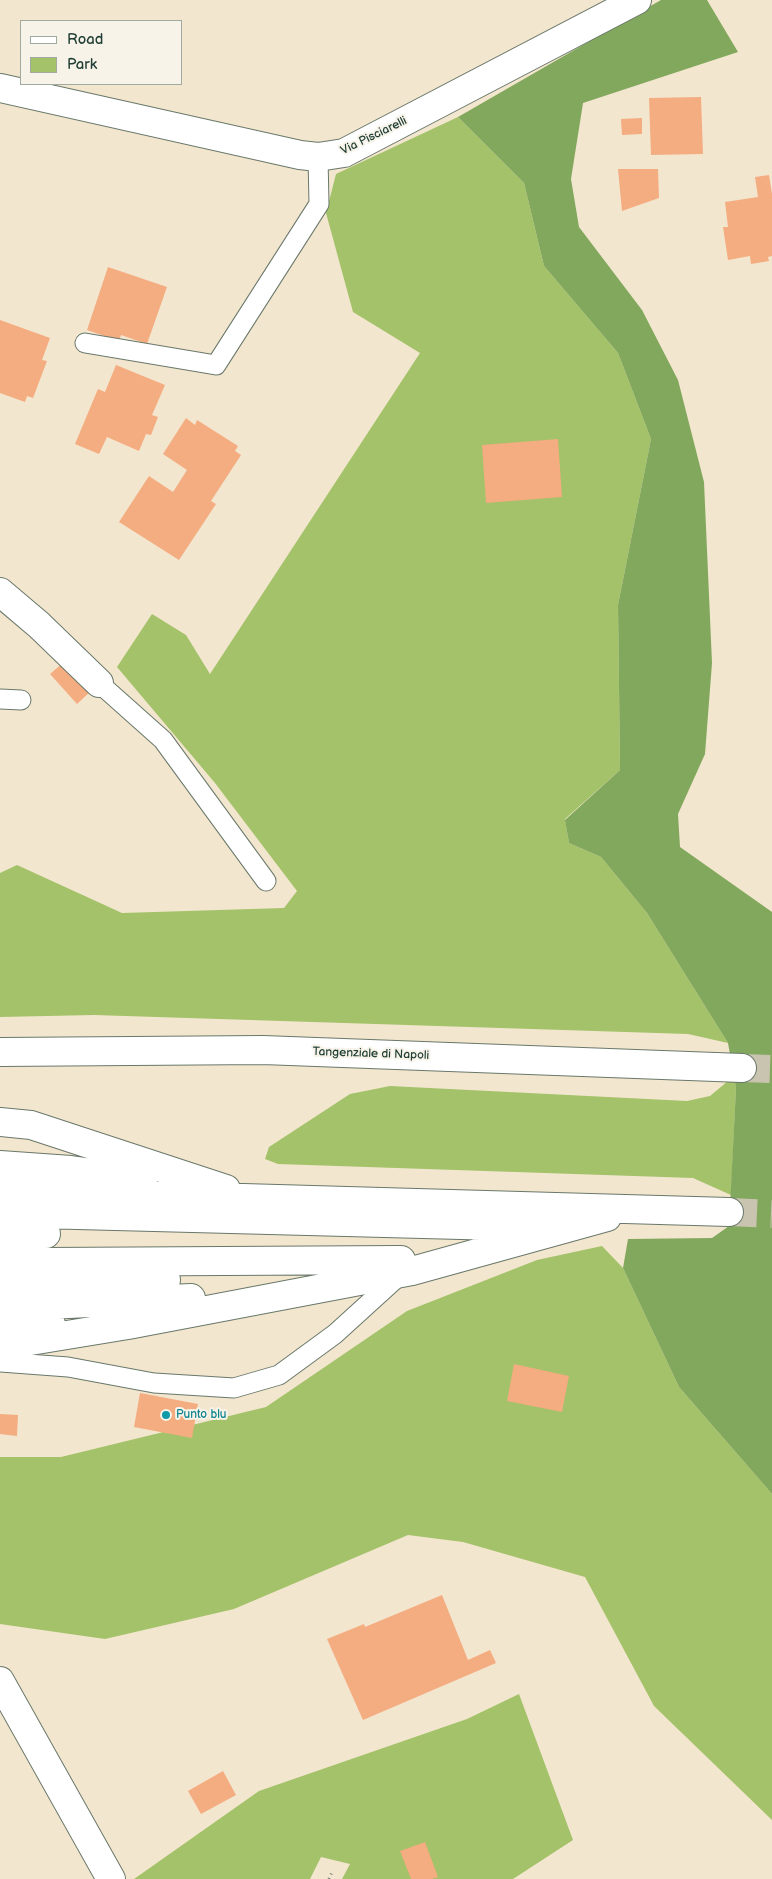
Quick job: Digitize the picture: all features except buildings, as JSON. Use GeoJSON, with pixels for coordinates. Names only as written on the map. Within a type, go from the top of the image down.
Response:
{"type":"FeatureCollection","features":[{"type":"Feature","properties":{"kind":"main road","name":"Via Pisciarelli"},"geometry":{"type":"LineString","coordinates":[[0,88],[300,155],[318,157],[344,153],[637,0]]}},
{"type":"Feature","properties":{"kind":"main road"},"geometry":{"type":"LineString","coordinates":[[0,592],[39,625],[99,683]]}},
{"type":"Feature","properties":{"kind":"main road","name":"Tangenziale di Napoli"},"geometry":{"type":"LineString","coordinates":[[0,1052],[263,1050],[742,1068]]}},
{"type":"Feature","properties":{"kind":"main road"},"geometry":{"type":"LineString","coordinates":[[0,1122],[31,1125],[250,1197]]}},
{"type":"Feature","properties":{"kind":"main road"},"geometry":{"type":"LineString","coordinates":[[0,1141],[128,1157]]}},
{"type":"Feature","properties":{"kind":"main road"},"geometry":{"type":"LineString","coordinates":[[0,1165],[71,1170],[250,1197]]}},
{"type":"Feature","properties":{"kind":"main road"},"geometry":{"type":"LineString","coordinates":[[0,1191],[729,1212]]}},
{"type":"Feature","properties":{"kind":"main road"},"geometry":{"type":"LineString","coordinates":[[0,1346],[128,1325],[402,1273],[633,1210]]}},
{"type":"Feature","properties":{"kind":"main road"},"geometry":{"type":"LineString","coordinates":[[0,1214],[568,1227]]}},
{"type":"Feature","properties":{"kind":"main road"},"geometry":{"type":"LineString","coordinates":[[0,1233],[510,1244]]}},
{"type":"Feature","properties":{"kind":"main road"},"geometry":{"type":"LineString","coordinates":[[0,1260],[46,1262],[450,1260]]}},
{"type":"Feature","properties":{"kind":"main road"},"geometry":{"type":"LineString","coordinates":[[0,1281],[375,1278]]}},
{"type":"Feature","properties":{"kind":"main road"},"geometry":{"type":"LineString","coordinates":[[0,1305],[48,1306],[300,1292]]}},
{"type":"Feature","properties":{"kind":"main road"},"geometry":{"type":"LineString","coordinates":[[0,1325],[42,1324],[210,1310]]}},
{"type":"Feature","properties":{"kind":"main road"},"geometry":{"type":"LineString","coordinates":[[0,1361],[128,1325]]}},
{"type":"Feature","properties":{"kind":"main road"},"geometry":{"type":"LineString","coordinates":[[0,1681],[112,1879]]}},
{"type":"Feature","properties":{"kind":"lane"},"geometry":{"type":"LineString","coordinates":[[85,343],[216,366],[319,204],[318,157]]}},
{"type":"Feature","properties":{"kind":"lane"},"geometry":{"type":"LineString","coordinates":[[99,683],[163,740],[266,881]]}},
{"type":"Feature","properties":{"kind":"lane"},"geometry":{"type":"LineString","coordinates":[[0,699],[21,700]]}},
{"type":"Feature","properties":{"kind":"lane"},"geometry":{"type":"LineString","coordinates":[[0,1361],[68,1367],[154,1383],[234,1388],[279,1375],[335,1334],[402,1273]]}},
{"type":"Feature","properties":{"kind":"path"},"geometry":{"type":"LineString","coordinates":[[329,1879],[333,1870]]}},
{"type":"Feature","properties":{"kind":"green space"},"geometry":{"type":"Polygon","coordinates":[[[661,0],[707,0],[738,52],[583,103],[571,179],[579,227],[642,310],[678,380],[704,482],[712,663],[705,754],[678,814],[680,847],[772,912],[772,1494],[679,1387],[623,1268],[628,1239],[712,1238],[729,1226],[736,1088],[728,1043],[647,913],[601,857],[569,843],[565,820],[620,770],[618,605],[651,439],[618,353],[544,266],[524,183],[458,117],[661,0]]]}},
{"type":"Feature","properties":{"kind":"green space"},"geometry":{"type":"Polygon","coordinates":[[[458,117],[524,183],[544,266],[618,353],[651,439],[618,605],[620,770],[565,819],[569,843],[601,857],[647,913],[728,1043],[688,1034],[94,1015],[0,1017],[0,873],[17,865],[122,913],[284,908],[297,891],[215,783],[117,667],[152,614],[186,635],[210,674],[420,353],[353,312],[326,213],[336,174],[458,117]]]}},
{"type":"Feature","properties":{"kind":"green space"},"geometry":{"type":"Polygon","coordinates":[[[734,1076],[736,1088],[731,1195],[693,1178],[278,1164],[265,1159],[269,1147],[350,1094],[390,1086],[687,1101],[710,1096],[734,1076]]]}},
{"type":"Feature","properties":{"kind":"green space"},"geometry":{"type":"Polygon","coordinates":[[[602,1246],[623,1268],[679,1387],[772,1494],[772,1820],[654,1706],[585,1577],[463,1542],[408,1535],[234,1609],[105,1639],[0,1624],[0,1457],[61,1457],[266,1407],[407,1311],[537,1260],[602,1246]]]}},
{"type":"Feature","properties":{"kind":"green space"},"geometry":{"type":"Polygon","coordinates":[[[519,1694],[573,1840],[513,1879],[342,1879],[350,1864],[321,1857],[310,1879],[134,1879],[259,1791],[467,1719],[519,1694]]]}},
{"type":"Feature","properties":{"kind":"tunnel"},"geometry":{"type":"LineString","coordinates":[[742,1068],[772,1069]]}},
{"type":"Feature","properties":{"kind":"tunnel"},"geometry":{"type":"LineString","coordinates":[[729,1212],[772,1214]]}},
{"type":"Feature","properties":{"kind":"place","name":"Punto blu"},"geometry":{"type":"Point","coordinates":[166,1415]}}]}
